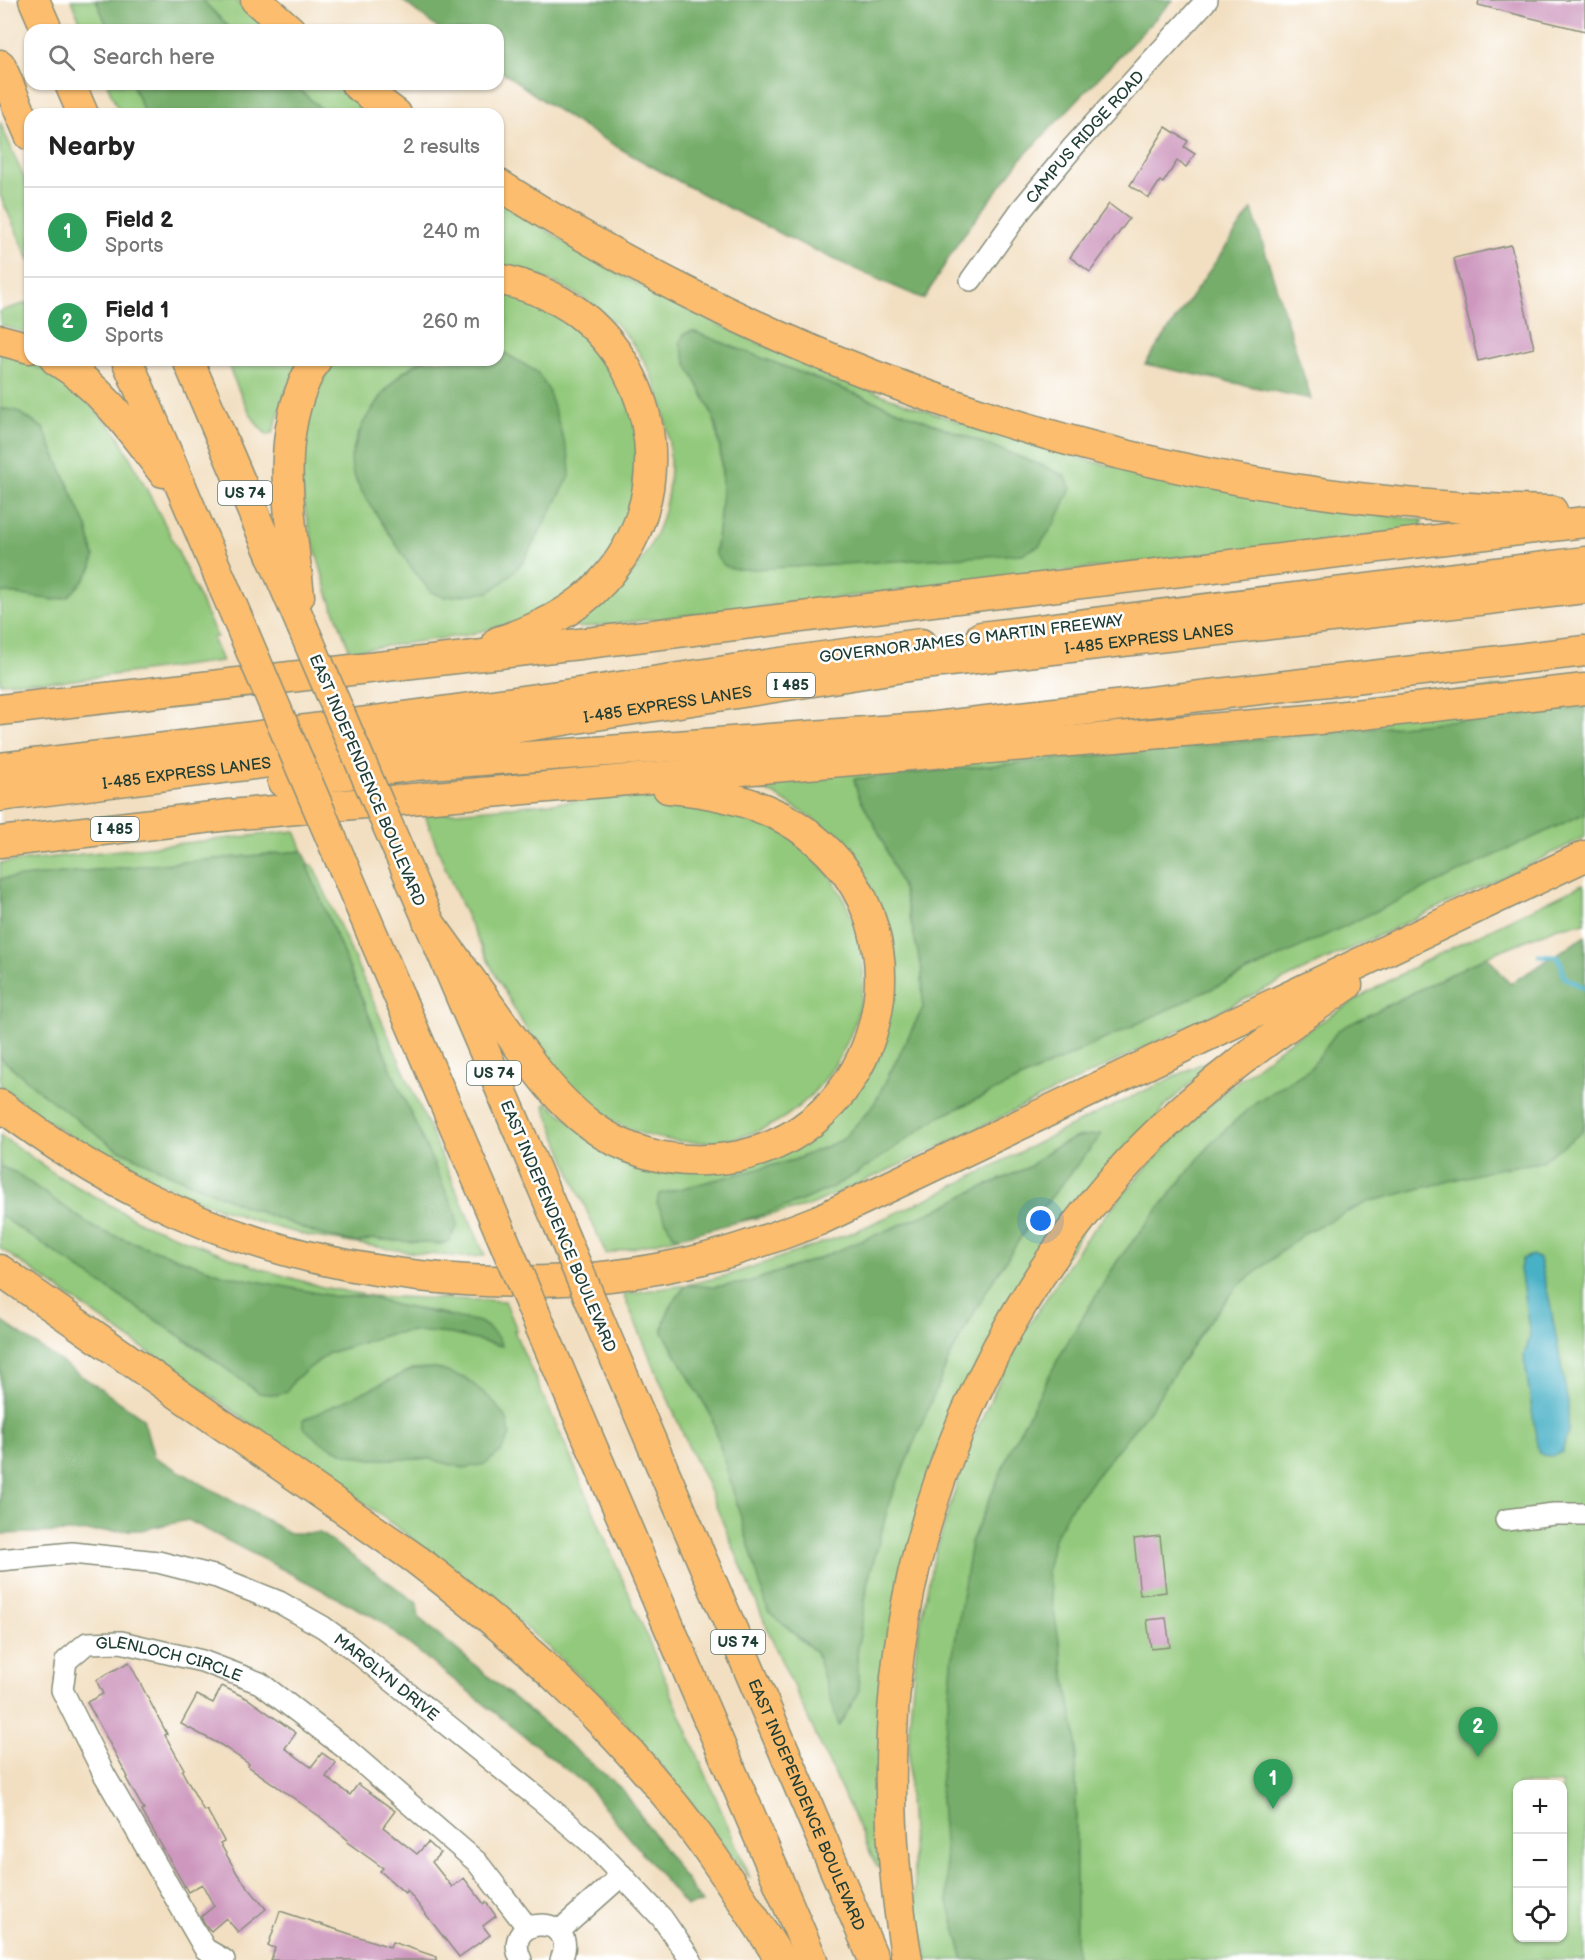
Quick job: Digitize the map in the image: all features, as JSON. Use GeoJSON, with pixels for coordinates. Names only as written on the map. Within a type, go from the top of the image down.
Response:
{"type":"FeatureCollection","features":[{"type":"Feature","properties":{"kind":"highway"},"geometry":{"type":"LineString","coordinates":[[34,0],[44,24]]}},
{"type":"Feature","properties":{"kind":"highway"},"geometry":{"type":"LineString","coordinates":[[256,0],[283,24]]}},
{"type":"Feature","properties":{"kind":"highway"},"geometry":{"type":"LineString","coordinates":[[0,65],[24,121]]}},
{"type":"Feature","properties":{"kind":"highway"},"geometry":{"type":"LineString","coordinates":[[73,90],[80,108]]}},
{"type":"Feature","properties":{"kind":"highway"},"geometry":{"type":"LineString","coordinates":[[364,90],[388,108]]}},
{"type":"Feature","properties":{"kind":"highway"},"geometry":{"type":"LineString","coordinates":[[504,188],[593,243],[718,309],[884,381],[1012,424],[1147,460],[1330,494],[1457,507],[1585,512]]}},
{"type":"Feature","properties":{"kind":"highway"},"geometry":{"type":"LineString","coordinates":[[446,658],[527,632],[560,615],[587,597],[603,582],[629,546],[638,526],[650,484],[651,462],[647,419],[641,398],[621,358],[593,325],[576,311],[537,290],[504,281]]}},
{"type":"Feature","properties":{"kind":"highway"},"geometry":{"type":"LineString","coordinates":[[0,340],[24,346]]}},
{"type":"Feature","properties":{"kind":"highway"},"geometry":{"type":"LineString","coordinates":[[66,366],[106,399],[190,509]]}},
{"type":"Feature","properties":{"kind":"highway"},"geometry":{"type":"LineString","coordinates":[[130,366],[812,1960]]}},
{"type":"Feature","properties":{"kind":"highway","name":"EAST INDEPENDENCE BOULEVARD"},"geometry":{"type":"LineString","coordinates":[[191,366],[874,1960]]}},
{"type":"Feature","properties":{"kind":"highway"},"geometry":{"type":"LineString","coordinates":[[302,626],[287,454],[300,390],[313,366]]}},
{"type":"Feature","properties":{"kind":"highway"},"geometry":{"type":"LineString","coordinates":[[0,710],[591,642],[1585,522]]}},
{"type":"Feature","properties":{"kind":"highway","name":"GOVERNOR JAMES G MARTIN FREEWAY"},"geometry":{"type":"LineString","coordinates":[[0,768],[220,742],[785,661],[1585,562]]}},
{"type":"Feature","properties":{"kind":"highway","name":"I-485 EXPRESS LANES"},"geometry":{"type":"LineString","coordinates":[[0,796],[404,745],[915,665],[1585,588]]}},
{"type":"Feature","properties":{"kind":"highway","name":"I-485 EXPRESS LANES"},"geometry":{"type":"LineString","coordinates":[[0,817],[415,765],[935,727],[1585,651]]}},
{"type":"Feature","properties":{"kind":"highway","name":"I 485"},"geometry":{"type":"LineString","coordinates":[[0,842],[230,815],[1310,720],[1585,689]]}},
{"type":"Feature","properties":{"kind":"highway"},"geometry":{"type":"LineString","coordinates":[[0,703],[38,704]]}},
{"type":"Feature","properties":{"kind":"highway"},"geometry":{"type":"LineString","coordinates":[[428,921],[539,1074],[573,1111],[609,1137],[649,1154],[682,1160],[715,1160],[737,1157],[778,1143],[815,1119],[832,1104],[858,1069],[867,1049],[879,1006],[880,963],[877,941],[862,899],[852,880],[838,862],[806,832],[778,815],[745,802],[696,791],[584,784]]}},
{"type":"Feature","properties":{"kind":"highway"},"geometry":{"type":"LineString","coordinates":[[0,1105],[74,1157],[147,1198],[264,1243],[327,1260],[389,1272],[473,1280],[579,1280],[641,1271],[703,1259],[763,1241],[819,1220],[1585,856]]}},
{"type":"Feature","properties":{"kind":"highway"},"geometry":{"type":"LineString","coordinates":[[907,1960],[899,1913],[893,1852],[891,1731],[896,1675],[916,1561],[932,1505],[969,1406],[1000,1343],[1030,1291],[1099,1196],[1141,1149],[1183,1108],[1228,1069],[1277,1032],[1434,927]]}},
{"type":"Feature","properties":{"kind":"highway"},"geometry":{"type":"LineString","coordinates":[[0,1270],[399,1546],[522,1644],[615,1735],[656,1782],[729,1878],[781,1960]]}},
{"type":"Feature","properties":{"kind":"street","name":"CAMPUS RIDGE ROAD"},"geometry":{"type":"LineString","coordinates":[[971,280],[1021,210],[1074,146],[1207,0]]}},
{"type":"Feature","properties":{"kind":"street"},"geometry":{"type":"LineString","coordinates":[[1506,1520],[1554,1514],[1585,1514]]}},
{"type":"Feature","properties":{"kind":"street","name":"MARGLYN DRIVE"},"geometry":{"type":"LineString","coordinates":[[0,1560],[72,1554],[158,1562],[217,1577],[279,1602],[323,1627],[543,1802],[592,1844],[662,1918],[691,1960]]}},
{"type":"Feature","properties":{"kind":"street","name":"GLENLOCH CIRCLE"},"geometry":{"type":"LineString","coordinates":[[224,1960],[206,1949],[104,1774],[62,1690],[66,1661],[87,1643],[121,1642],[202,1661],[260,1683],[345,1748],[477,1862],[528,1928]]}},
{"type":"Feature","properties":{"kind":"street"},"geometry":{"type":"LineString","coordinates":[[558,1932],[622,1875]]}},
{"type":"Feature","properties":{"kind":"street"},"geometry":{"type":"LineString","coordinates":[[521,1960],[518,1943],[522,1934],[528,1928],[542,1924],[558,1932],[564,1944],[561,1960]]}},
{"type":"Feature","properties":{"kind":"green space"},"geometry":{"type":"Polygon","coordinates":[[[71,0],[96,0],[106,24],[81,24],[71,0]]]}},
{"type":"Feature","properties":{"kind":"green space"},"geometry":{"type":"Polygon","coordinates":[[[96,0],[202,0],[226,24],[106,24],[96,0]]]}},
{"type":"Feature","properties":{"kind":"green space"},"geometry":{"type":"Polygon","coordinates":[[[202,0],[235,0],[263,24],[226,24],[202,0]]]}},
{"type":"Feature","properties":{"kind":"green space"},"geometry":{"type":"Polygon","coordinates":[[[402,0],[1173,0],[1021,159],[959,241],[924,299],[752,220],[626,152],[552,107],[504,73],[504,24],[432,24],[402,0]]]}},
{"type":"Feature","properties":{"kind":"green space"},"geometry":{"type":"Polygon","coordinates":[[[110,90],[135,90],[142,108],[117,108],[110,90]]]}},
{"type":"Feature","properties":{"kind":"green space"},"geometry":{"type":"Polygon","coordinates":[[[135,90],[300,90],[320,108],[142,108],[135,90]]]}},
{"type":"Feature","properties":{"kind":"green space"},"geometry":{"type":"Polygon","coordinates":[[[300,90],[343,90],[365,108],[320,108],[300,90]]]}},
{"type":"Feature","properties":{"kind":"green space"},"geometry":{"type":"Polygon","coordinates":[[[0,122],[24,178],[24,249],[0,195],[0,122]]]}},
{"type":"Feature","properties":{"kind":"green space"},"geometry":{"type":"Polygon","coordinates":[[[504,203],[582,253],[672,303],[785,355],[888,397],[974,427],[1095,462],[1295,504],[1422,520],[1421,530],[578,628],[577,622],[599,607],[627,580],[649,548],[661,520],[668,490],[670,458],[667,426],[659,394],[646,365],[629,339],[608,317],[570,290],[543,278],[504,267],[504,203]],[[692,331],[687,364],[714,419],[720,450],[723,490],[715,553],[1022,554],[1039,545],[1055,523],[1065,476],[692,331]]]}},
{"type":"Feature","properties":{"kind":"green space"},"geometry":{"type":"Polygon","coordinates":[[[1252,209],[1311,399],[1145,364],[1252,209]]]}},
{"type":"Feature","properties":{"kind":"green space"},"geometry":{"type":"Polygon","coordinates":[[[504,292],[537,300],[597,342],[639,423],[631,522],[586,586],[526,619],[467,635],[350,651],[329,597],[310,531],[304,505],[301,474],[306,420],[313,399],[330,366],[413,366],[394,380],[368,415],[355,442],[352,467],[355,479],[365,496],[431,592],[501,366],[504,366],[504,292]]]}},
{"type":"Feature","properties":{"kind":"green space"},"geometry":{"type":"Polygon","coordinates":[[[24,304],[24,332],[0,325],[0,311],[24,304]]]}},
{"type":"Feature","properties":{"kind":"green space"},"geometry":{"type":"Polygon","coordinates":[[[692,331],[1065,476],[1071,488],[1055,523],[1039,546],[1022,554],[753,569],[735,569],[722,564],[715,553],[720,520],[721,452],[714,419],[687,364],[680,342],[684,334],[692,331]]]}},
{"type":"Feature","properties":{"kind":"green space"},"geometry":{"type":"Polygon","coordinates":[[[0,349],[24,356],[24,366],[47,366],[61,374],[117,433],[168,530],[217,637],[212,638],[222,661],[66,681],[0,683],[0,592],[55,600],[94,557],[87,527],[43,428],[15,410],[0,409],[0,349]]]}},
{"type":"Feature","properties":{"kind":"green space"},"geometry":{"type":"Polygon","coordinates":[[[504,353],[537,372],[548,389],[569,457],[570,476],[523,562],[489,592],[444,597],[431,592],[410,566],[361,490],[352,470],[351,457],[363,423],[384,393],[404,372],[414,366],[504,366],[504,353]]]}},
{"type":"Feature","properties":{"kind":"green space"},"geometry":{"type":"Polygon","coordinates":[[[228,366],[297,366],[273,432],[269,435],[263,431],[250,413],[228,366]]]}},
{"type":"Feature","properties":{"kind":"green space"},"geometry":{"type":"Polygon","coordinates":[[[0,409],[15,410],[43,428],[87,527],[94,557],[92,567],[85,579],[68,597],[55,600],[0,592],[0,409]]]}},
{"type":"Feature","properties":{"kind":"green space"},"geometry":{"type":"Polygon","coordinates":[[[1585,676],[1585,708],[854,779],[858,794],[880,835],[904,892],[922,970],[923,1008],[873,1106],[842,1140],[794,1160],[659,1194],[673,1235],[680,1237],[606,1254],[577,1189],[544,1105],[547,1103],[593,1138],[755,1155],[867,1060],[869,886],[838,838],[775,795],[739,782],[1585,676]]]}},
{"type":"Feature","properties":{"kind":"green space"},"geometry":{"type":"Polygon","coordinates":[[[1585,708],[1585,813],[937,1118],[867,1166],[816,1195],[748,1219],[680,1237],[673,1235],[657,1203],[659,1194],[794,1160],[842,1140],[873,1106],[923,1008],[922,970],[904,892],[880,835],[858,794],[854,779],[1585,708]]]}},
{"type":"Feature","properties":{"kind":"green space"},"geometry":{"type":"Polygon","coordinates":[[[679,795],[768,821],[785,832],[818,862],[837,886],[856,928],[863,960],[862,992],[857,1015],[849,1039],[823,1082],[806,1100],[767,1127],[742,1136],[716,1141],[690,1142],[639,1133],[592,1109],[565,1085],[541,1053],[496,976],[458,896],[425,815],[626,796],[679,795]]]}},
{"type":"Feature","properties":{"kind":"green space"},"geometry":{"type":"Polygon","coordinates":[[[1585,813],[1585,837],[1502,878],[1296,974],[937,1148],[809,1206],[739,1222],[803,1200],[856,1174],[937,1118],[1585,813]]]}},
{"type":"Feature","properties":{"kind":"green space"},"geometry":{"type":"Polygon","coordinates":[[[295,831],[303,851],[0,879],[0,863],[295,831]]]}},
{"type":"Feature","properties":{"kind":"green space"},"geometry":{"type":"Polygon","coordinates":[[[303,851],[309,865],[307,866],[394,1076],[456,1214],[457,1227],[449,1241],[441,1244],[373,1239],[356,1243],[319,1234],[242,1205],[114,1147],[44,1095],[0,1057],[0,879],[303,851]]]}},
{"type":"Feature","properties":{"kind":"green space"},"geometry":{"type":"Polygon","coordinates":[[[313,865],[485,1256],[463,1257],[415,1253],[309,1236],[267,1225],[202,1202],[119,1164],[41,1117],[0,1085],[0,1057],[44,1095],[242,1205],[319,1234],[356,1243],[373,1239],[441,1244],[394,1076],[307,866],[313,865]]]}},
{"type":"Feature","properties":{"kind":"green space"},"geometry":{"type":"Polygon","coordinates":[[[1583,884],[1585,887],[1585,923],[1558,927],[1487,956],[1338,1030],[1310,1069],[1256,1102],[1212,1142],[1118,1260],[1064,1348],[1013,1444],[971,1542],[948,1902],[964,1960],[928,1960],[917,1918],[909,1800],[909,1728],[917,1640],[932,1565],[967,1451],[1015,1346],[1083,1242],[1177,1134],[1230,1087],[1287,1043],[1367,993],[1425,961],[1583,884]]]}},
{"type":"Feature","properties":{"kind":"green space"},"geometry":{"type":"Polygon","coordinates":[[[1585,936],[1585,1123],[1581,1133],[1540,1162],[1497,1169],[1368,1202],[1306,1232],[1237,1287],[1205,1327],[1154,1404],[1069,1510],[1053,1541],[1047,1572],[1076,1737],[1076,1960],[964,1960],[948,1902],[940,1785],[953,1653],[971,1542],[1013,1444],[1064,1348],[1118,1260],[1212,1142],[1256,1102],[1310,1069],[1338,1030],[1487,956],[1510,984],[1585,936]]]}},
{"type":"Feature","properties":{"kind":"green space"},"geometry":{"type":"Polygon","coordinates":[[[1585,947],[1585,1960],[994,1960],[1069,1400],[1585,947]]]}},
{"type":"Feature","properties":{"kind":"green space"},"geometry":{"type":"Polygon","coordinates":[[[1226,1052],[1165,1106],[935,1456],[881,1868],[877,1867],[776,1649],[623,1294],[686,1285],[729,1275],[854,1232],[942,1192],[1069,1127],[1226,1052]],[[1101,1135],[1077,1137],[1052,1149],[1029,1167],[939,1209],[817,1259],[746,1283],[713,1287],[686,1285],[668,1313],[663,1332],[711,1415],[726,1461],[796,1636],[816,1652],[839,1725],[859,1692],[857,1654],[868,1581],[890,1500],[950,1356],[988,1288],[1028,1226],[1101,1135]]]}},
{"type":"Feature","properties":{"kind":"green space"},"geometry":{"type":"Polygon","coordinates":[[[1102,1134],[1028,1226],[988,1288],[950,1356],[890,1500],[868,1581],[857,1654],[859,1692],[839,1726],[816,1652],[768,1611],[711,1415],[663,1332],[668,1313],[686,1285],[713,1287],[746,1283],[817,1259],[939,1209],[1029,1167],[1052,1149],[1077,1137],[1102,1134]]]}},
{"type":"Feature","properties":{"kind":"green space"},"geometry":{"type":"Polygon","coordinates":[[[0,1135],[58,1176],[142,1223],[261,1269],[322,1287],[371,1296],[338,1297],[225,1275],[96,1229],[16,1173],[0,1168],[0,1135]]]}},
{"type":"Feature","properties":{"kind":"green space"},"geometry":{"type":"Polygon","coordinates":[[[0,1168],[16,1173],[96,1229],[225,1275],[338,1297],[371,1296],[394,1305],[480,1322],[493,1332],[502,1346],[451,1334],[414,1331],[389,1334],[329,1353],[295,1379],[287,1391],[277,1395],[259,1393],[199,1348],[0,1215],[0,1168]]]}},
{"type":"Feature","properties":{"kind":"green space"},"geometry":{"type":"Polygon","coordinates":[[[0,1215],[259,1393],[287,1391],[295,1379],[329,1353],[389,1334],[414,1331],[451,1334],[501,1346],[447,1314],[394,1305],[371,1296],[505,1301],[517,1330],[514,1330],[517,1338],[564,1442],[750,1878],[606,1700],[531,1632],[475,1585],[353,1495],[0,1248],[0,1215]],[[436,1368],[413,1369],[304,1420],[371,1459],[430,1459],[436,1368]]]}},
{"type":"Feature","properties":{"kind":"green space"},"geometry":{"type":"Polygon","coordinates":[[[0,1320],[143,1418],[154,1457],[289,1533],[320,1533],[417,1603],[419,1618],[623,1790],[702,1903],[686,1906],[586,1785],[376,1618],[188,1520],[141,1530],[0,1534],[0,1320]]]}},
{"type":"Feature","properties":{"kind":"green space"},"geometry":{"type":"Polygon","coordinates":[[[436,1368],[467,1379],[491,1399],[507,1419],[510,1435],[501,1451],[486,1464],[463,1468],[430,1459],[371,1459],[346,1454],[319,1441],[303,1427],[303,1420],[413,1369],[436,1368]]]}},
{"type":"Feature","properties":{"kind":"water"},"geometry":{"type":"Polygon","coordinates":[[[1532,1255],[1539,1259],[1549,1298],[1568,1403],[1568,1432],[1562,1452],[1553,1456],[1546,1456],[1538,1452],[1524,1356],[1530,1336],[1520,1269],[1522,1259],[1532,1255]]]}},
{"type":"Feature","properties":{"kind":"building"},"geometry":{"type":"Polygon","coordinates":[[[1479,0],[1585,0],[1585,31],[1478,5],[1479,0]]]}},
{"type":"Feature","properties":{"kind":"building"},"geometry":{"type":"Polygon","coordinates":[[[1166,127],[1188,141],[1184,147],[1195,154],[1186,167],[1177,161],[1163,183],[1160,181],[1149,198],[1130,185],[1166,127]]]}},
{"type":"Feature","properties":{"kind":"building"},"geometry":{"type":"Polygon","coordinates":[[[1109,204],[1129,219],[1090,272],[1070,257],[1109,204]]]}},
{"type":"Feature","properties":{"kind":"building"},"geometry":{"type":"Polygon","coordinates":[[[1511,245],[1534,348],[1478,361],[1454,258],[1511,245]]]}},
{"type":"Feature","properties":{"kind":"building"},"geometry":{"type":"Polygon","coordinates":[[[1160,1536],[1166,1592],[1140,1595],[1134,1539],[1160,1536]]]}},
{"type":"Feature","properties":{"kind":"building"},"geometry":{"type":"Polygon","coordinates":[[[1166,1618],[1170,1647],[1151,1649],[1147,1620],[1166,1618]]]}},
{"type":"Feature","properties":{"kind":"building"},"geometry":{"type":"Polygon","coordinates":[[[129,1662],[167,1734],[165,1735],[184,1769],[182,1771],[224,1841],[220,1843],[238,1875],[266,1909],[238,1932],[226,1918],[211,1931],[207,1927],[201,1917],[214,1906],[202,1884],[188,1892],[142,1811],[144,1810],[126,1778],[128,1777],[87,1702],[103,1694],[96,1680],[129,1662]]]}},
{"type":"Feature","properties":{"kind":"building"},"geometry":{"type":"Polygon","coordinates":[[[222,1686],[248,1699],[296,1733],[285,1748],[311,1767],[322,1753],[336,1763],[326,1777],[350,1795],[358,1784],[395,1811],[383,1827],[417,1854],[428,1842],[440,1853],[432,1862],[452,1887],[464,1878],[496,1916],[483,1926],[490,1935],[459,1957],[407,1890],[405,1893],[380,1871],[383,1868],[347,1842],[348,1840],[319,1816],[248,1766],[249,1764],[221,1745],[181,1724],[197,1695],[213,1703],[222,1686]]]}},
{"type":"Feature","properties":{"kind":"building"},"geometry":{"type":"Polygon","coordinates":[[[280,1911],[390,1947],[392,1942],[437,1957],[437,1960],[271,1960],[275,1948],[268,1946],[280,1911]]]}},
{"type":"Feature","properties":{"kind":"waterway"},"geometry":{"type":"LineString","coordinates":[[1539,955],[1556,956],[1561,963],[1564,977],[1585,988]]}},
{"type":"Feature","properties":{"kind":"place","name":"Field 1"},"geometry":{"type":"Point","coordinates":[1478,1757]}},
{"type":"Feature","properties":{"kind":"place","name":"Field 2"},"geometry":{"type":"Point","coordinates":[1273,1809]}}]}
